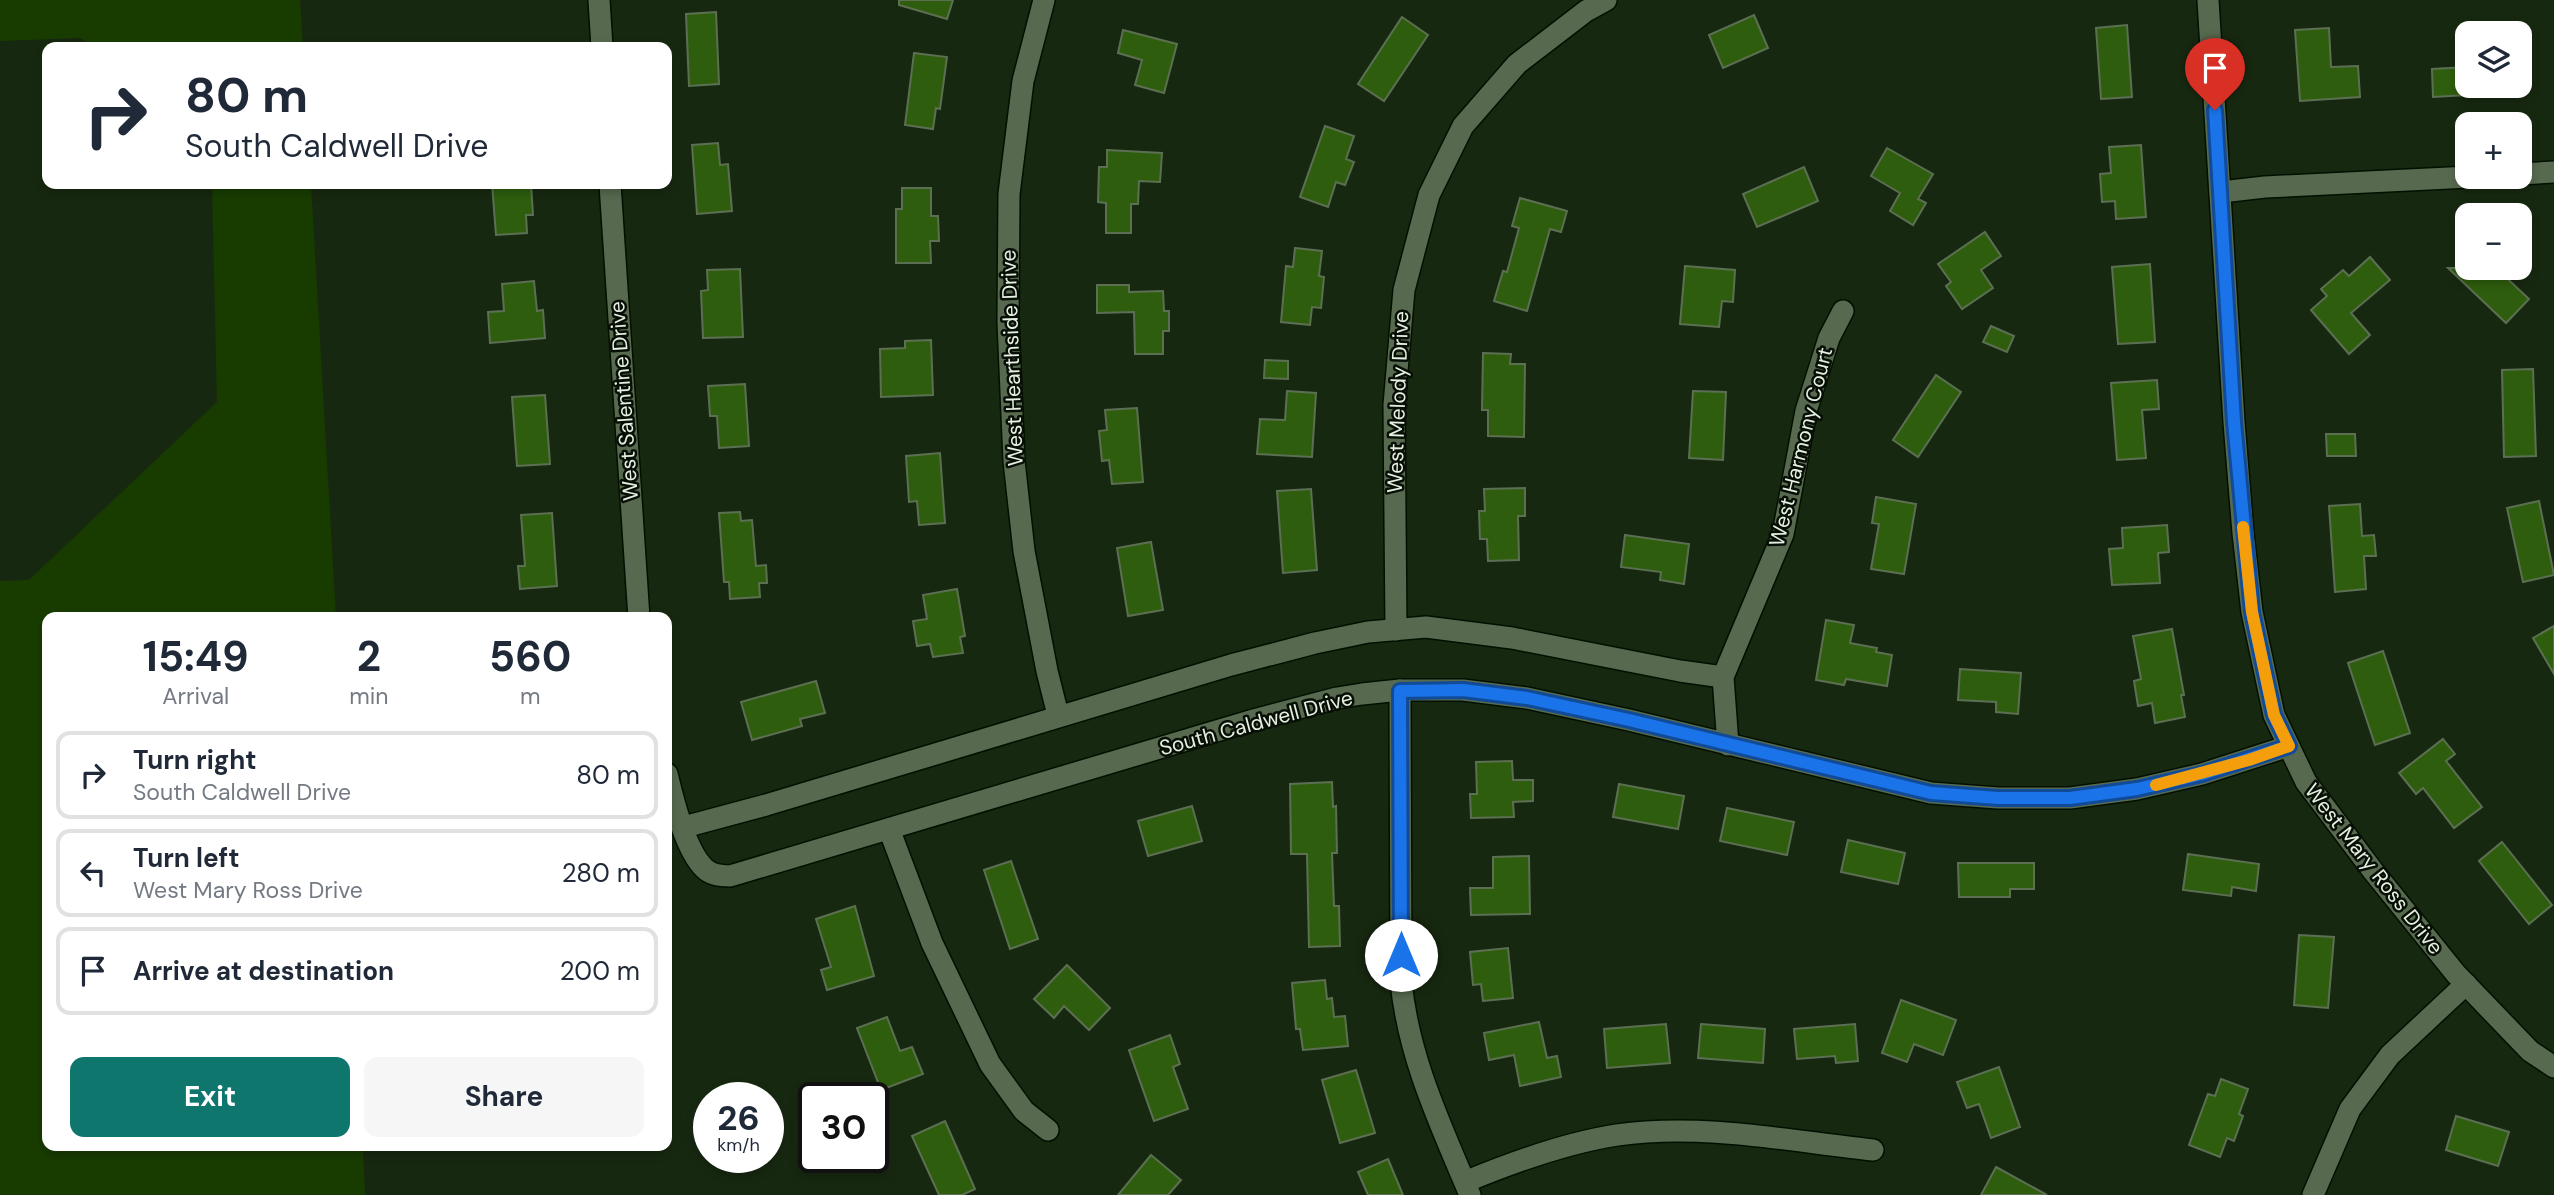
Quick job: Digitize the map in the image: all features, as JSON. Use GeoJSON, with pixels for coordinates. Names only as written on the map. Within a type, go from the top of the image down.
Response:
{"type":"FeatureCollection","features":[{"type":"Feature","properties":{"kind":"street"},"geometry":{"type":"LineString","coordinates":[[599,0],[602,42]]}},
{"type":"Feature","properties":{"kind":"street","name":"West Hearthside Drive"},"geometry":{"type":"LineString","coordinates":[[1044,0],[1023,80],[1011,181],[1008,321],[1014,461],[1024,551],[1058,715]]}},
{"type":"Feature","properties":{"kind":"street","name":"West Melody Drive"},"geometry":{"type":"LineString","coordinates":[[1396,629],[1394,405],[1404,290],[1429,195],[1463,126],[1517,64],[1586,11],[1606,0]]}},
{"type":"Feature","properties":{"kind":"street","name":"West Mary Ross Drive"},"geometry":{"type":"LineString","coordinates":[[2208,0],[2234,422],[2252,612],[2274,715],[2306,782],[2373,871],[2466,984],[2530,1051],[2554,1067]]}},
{"type":"Feature","properties":{"kind":"street"},"geometry":{"type":"LineString","coordinates":[[2532,173],[2554,172]]}},
{"type":"Feature","properties":{"kind":"street"},"geometry":{"type":"LineString","coordinates":[[2221,192],[2265,187],[2455,178]]}},
{"type":"Feature","properties":{"kind":"street","name":"West Salentine Drive"},"geometry":{"type":"LineString","coordinates":[[610,189],[639,612]]}},
{"type":"Feature","properties":{"kind":"street","name":"West Harmony Court"},"geometry":{"type":"LineString","coordinates":[[1728,745],[1723,677],[1783,534],[1806,411],[1829,338],[1843,311]]}},
{"type":"Feature","properties":{"kind":"street"},"geometry":{"type":"LineString","coordinates":[[672,790],[684,827],[766,805],[1058,715],[1315,643],[1396,629],[1426,627],[1512,638],[1723,677]]}},
{"type":"Feature","properties":{"kind":"street","name":"South Caldwell Drive"},"geometry":{"type":"LineString","coordinates":[[684,827],[706,870],[717,876],[730,876],[1250,721],[1337,698],[1400,691],[1463,690],[1527,698],[1931,793],[1998,798],[2070,798],[2137,789],[2202,774],[2289,746]]}},
{"type":"Feature","properties":{"kind":"street"},"geometry":{"type":"LineString","coordinates":[[1400,691],[1401,981],[1404,1011],[1415,1058],[1467,1189],[1496,1170],[1586,1141],[1619,1135],[1700,1131],[1873,1150]]}},
{"type":"Feature","properties":{"kind":"street"},"geometry":{"type":"LineString","coordinates":[[889,829],[932,943],[990,1064],[1024,1111],[1048,1130]]}},
{"type":"Feature","properties":{"kind":"street"},"geometry":{"type":"LineString","coordinates":[[2313,1195],[2350,1108],[2390,1055],[2466,984]]}},
{"type":"Feature","properties":{"kind":"green space"},"geometry":{"type":"Polygon","coordinates":[[[0,0],[300,0],[303,42],[87,42],[80,38],[0,41],[0,0]]]}},
{"type":"Feature","properties":{"kind":"green space"},"geometry":{"type":"Polygon","coordinates":[[[212,189],[311,189],[336,612],[42,612],[42,1151],[363,1151],[365,1195],[0,1195],[0,581],[29,580],[217,402],[212,189]]]}},
{"type":"Feature","properties":{"kind":"building"},"geometry":{"type":"Polygon","coordinates":[[[899,0],[953,0],[947,19],[899,5],[899,0]]]}},
{"type":"Feature","properties":{"kind":"building"},"geometry":{"type":"Polygon","coordinates":[[[716,12],[719,84],[689,86],[686,14],[716,12]]]}},
{"type":"Feature","properties":{"kind":"building"},"geometry":{"type":"Polygon","coordinates":[[[1754,15],[1768,48],[1723,68],[1709,35],[1754,15]]]}},
{"type":"Feature","properties":{"kind":"building"},"geometry":{"type":"Polygon","coordinates":[[[1402,17],[1428,35],[1384,101],[1358,84],[1402,17]]]}},
{"type":"Feature","properties":{"kind":"building"},"geometry":{"type":"Polygon","coordinates":[[[2127,25],[2132,97],[2101,99],[2096,28],[2127,25]]]}},
{"type":"Feature","properties":{"kind":"building"},"geometry":{"type":"Polygon","coordinates":[[[2329,28],[2331,67],[2358,66],[2360,97],[2300,101],[2295,30],[2329,28]]]}},
{"type":"Feature","properties":{"kind":"building"},"geometry":{"type":"Polygon","coordinates":[[[1123,30],[1177,44],[1164,93],[1135,85],[1142,60],[1118,53],[1123,30]]]}},
{"type":"Feature","properties":{"kind":"building"},"geometry":{"type":"Polygon","coordinates":[[[914,53],[947,57],[940,109],[936,108],[933,129],[905,125],[914,53]]]}},
{"type":"Feature","properties":{"kind":"building"},"geometry":{"type":"Polygon","coordinates":[[[2455,68],[2455,96],[2433,97],[2432,69],[2455,68]]]}},
{"type":"Feature","properties":{"kind":"building"},"geometry":{"type":"Polygon","coordinates":[[[1325,126],[1354,136],[1346,159],[1354,162],[1345,185],[1336,182],[1328,207],[1300,197],[1325,126]]]}},
{"type":"Feature","properties":{"kind":"building"},"geometry":{"type":"Polygon","coordinates":[[[718,143],[720,165],[728,164],[732,211],[697,214],[692,145],[718,143]]]}},
{"type":"Feature","properties":{"kind":"building"},"geometry":{"type":"Polygon","coordinates":[[[2141,145],[2146,217],[2116,219],[2115,201],[2102,202],[2100,174],[2111,173],[2109,147],[2141,145]]]}},
{"type":"Feature","properties":{"kind":"building"},"geometry":{"type":"Polygon","coordinates":[[[1887,148],[1933,174],[1918,199],[1926,203],[1913,225],[1890,211],[1900,193],[1871,176],[1887,148]]]}},
{"type":"Feature","properties":{"kind":"building"},"geometry":{"type":"Polygon","coordinates":[[[1107,150],[1162,153],[1160,182],[1139,181],[1138,204],[1131,204],[1131,233],[1106,233],[1106,203],[1098,202],[1099,167],[1107,167],[1107,150]]]}},
{"type":"Feature","properties":{"kind":"building"},"geometry":{"type":"Polygon","coordinates":[[[1804,167],[1818,201],[1757,227],[1743,194],[1804,167]]]}},
{"type":"Feature","properties":{"kind":"building"},"geometry":{"type":"Polygon","coordinates":[[[902,188],[931,188],[931,216],[938,216],[939,241],[930,241],[931,263],[896,263],[896,209],[902,209],[902,188]]]}},
{"type":"Feature","properties":{"kind":"building"},"geometry":{"type":"Polygon","coordinates":[[[492,189],[531,189],[533,215],[526,215],[527,233],[496,235],[492,189]]]}},
{"type":"Feature","properties":{"kind":"building"},"geometry":{"type":"Polygon","coordinates":[[[1520,198],[1567,211],[1561,232],[1550,229],[1527,311],[1494,301],[1503,271],[1507,272],[1519,228],[1512,226],[1520,198]]]}},
{"type":"Feature","properties":{"kind":"building"},"geometry":{"type":"Polygon","coordinates":[[[1985,232],[2001,256],[1981,270],[1993,288],[1962,309],[1946,286],[1951,282],[1938,264],[1985,232]]]}},
{"type":"Feature","properties":{"kind":"building"},"geometry":{"type":"Polygon","coordinates":[[[1295,248],[1322,251],[1319,276],[1324,277],[1321,308],[1312,307],[1310,325],[1281,322],[1286,266],[1293,267],[1295,248]]]}},
{"type":"Feature","properties":{"kind":"building"},"geometry":{"type":"Polygon","coordinates":[[[2370,257],[2390,280],[2351,313],[2370,335],[2349,354],[2311,310],[2327,296],[2321,289],[2343,270],[2349,276],[2370,257]]]}},
{"type":"Feature","properties":{"kind":"building"},"geometry":{"type":"Polygon","coordinates":[[[2150,264],[2155,342],[2118,344],[2112,267],[2150,264]]]}},
{"type":"Feature","properties":{"kind":"building"},"geometry":{"type":"Polygon","coordinates":[[[1685,266],[1735,270],[1733,302],[1722,301],[1719,327],[1680,324],[1685,266]]]}},
{"type":"Feature","properties":{"kind":"building"},"geometry":{"type":"Polygon","coordinates":[[[740,269],[743,337],[703,338],[701,291],[708,290],[707,270],[740,269]]]}},
{"type":"Feature","properties":{"kind":"building"},"geometry":{"type":"Polygon","coordinates":[[[2461,280],[2509,280],[2529,299],[2506,323],[2461,280]]]}},
{"type":"Feature","properties":{"kind":"building"},"geometry":{"type":"Polygon","coordinates":[[[534,281],[537,311],[543,310],[545,338],[490,343],[488,312],[504,311],[502,284],[534,281]]]}},
{"type":"Feature","properties":{"kind":"building"},"geometry":{"type":"Polygon","coordinates":[[[1097,285],[1129,285],[1129,292],[1163,291],[1164,311],[1169,311],[1169,331],[1163,331],[1163,354],[1135,354],[1134,312],[1097,313],[1097,285]]]}},
{"type":"Feature","properties":{"kind":"building"},"geometry":{"type":"Polygon","coordinates":[[[1991,326],[2014,336],[2007,352],[1983,342],[1991,326]]]}},
{"type":"Feature","properties":{"kind":"building"},"geometry":{"type":"Polygon","coordinates":[[[931,340],[933,395],[881,397],[880,349],[905,348],[905,341],[931,340]]]}},
{"type":"Feature","properties":{"kind":"building"},"geometry":{"type":"Polygon","coordinates":[[[1483,353],[1511,354],[1510,364],[1525,364],[1524,437],[1488,436],[1488,410],[1482,410],[1483,353]]]}},
{"type":"Feature","properties":{"kind":"building"},"geometry":{"type":"Polygon","coordinates":[[[1265,360],[1288,361],[1288,379],[1264,378],[1265,360]]]}},
{"type":"Feature","properties":{"kind":"building"},"geometry":{"type":"Polygon","coordinates":[[[2533,369],[2536,456],[2504,457],[2502,370],[2533,369]]]}},
{"type":"Feature","properties":{"kind":"building"},"geometry":{"type":"Polygon","coordinates":[[[1936,375],[1961,392],[1918,457],[1893,440],[1936,375]]]}},
{"type":"Feature","properties":{"kind":"building"},"geometry":{"type":"Polygon","coordinates":[[[2157,380],[2159,409],[2142,410],[2146,458],[2117,460],[2111,383],[2157,380]]]}},
{"type":"Feature","properties":{"kind":"building"},"geometry":{"type":"Polygon","coordinates":[[[745,384],[749,446],[719,448],[717,416],[710,416],[708,386],[745,384]]]}},
{"type":"Feature","properties":{"kind":"building"},"geometry":{"type":"Polygon","coordinates":[[[1287,391],[1316,393],[1312,457],[1257,454],[1260,419],[1285,420],[1287,391]]]}},
{"type":"Feature","properties":{"kind":"building"},"geometry":{"type":"Polygon","coordinates":[[[1693,391],[1726,392],[1723,460],[1689,458],[1693,391]]]}},
{"type":"Feature","properties":{"kind":"building"},"geometry":{"type":"Polygon","coordinates":[[[545,395],[550,464],[517,466],[512,397],[545,395]]]}},
{"type":"Feature","properties":{"kind":"building"},"geometry":{"type":"Polygon","coordinates":[[[1137,408],[1143,482],[1112,484],[1109,460],[1102,461],[1099,431],[1107,430],[1105,410],[1137,408]]]}},
{"type":"Feature","properties":{"kind":"building"},"geometry":{"type":"Polygon","coordinates":[[[2326,434],[2355,434],[2356,456],[2327,456],[2326,434]]]}},
{"type":"Feature","properties":{"kind":"building"},"geometry":{"type":"Polygon","coordinates":[[[940,453],[945,523],[919,525],[917,501],[909,502],[906,456],[940,453]]]}},
{"type":"Feature","properties":{"kind":"building"},"geometry":{"type":"Polygon","coordinates":[[[1525,488],[1525,516],[1518,516],[1519,560],[1488,561],[1487,539],[1480,539],[1479,511],[1485,511],[1484,489],[1525,488]]]}},
{"type":"Feature","properties":{"kind":"building"},"geometry":{"type":"Polygon","coordinates":[[[1311,489],[1317,570],[1283,573],[1277,491],[1311,489]]]}},
{"type":"Feature","properties":{"kind":"building"},"geometry":{"type":"Polygon","coordinates":[[[1876,497],[1916,504],[1904,574],[1871,569],[1879,524],[1872,523],[1876,497]]]}},
{"type":"Feature","properties":{"kind":"building"},"geometry":{"type":"Polygon","coordinates":[[[2539,501],[2554,575],[2523,582],[2507,508],[2539,501]]]}},
{"type":"Feature","properties":{"kind":"building"},"geometry":{"type":"Polygon","coordinates":[[[2360,504],[2362,536],[2374,535],[2376,556],[2364,556],[2366,589],[2335,592],[2329,506],[2360,504]]]}},
{"type":"Feature","properties":{"kind":"building"},"geometry":{"type":"Polygon","coordinates":[[[740,512],[741,521],[752,520],[756,566],[766,565],[767,583],[759,583],[760,597],[730,599],[729,582],[724,582],[719,513],[740,512]]]}},
{"type":"Feature","properties":{"kind":"building"},"geometry":{"type":"Polygon","coordinates":[[[552,513],[557,586],[520,589],[518,566],[525,566],[521,515],[552,513]]]}},
{"type":"Feature","properties":{"kind":"building"},"geometry":{"type":"Polygon","coordinates":[[[2167,525],[2169,552],[2158,553],[2160,583],[2112,585],[2109,549],[2123,548],[2122,528],[2167,525]]]}},
{"type":"Feature","properties":{"kind":"building"},"geometry":{"type":"Polygon","coordinates":[[[1625,535],[1689,544],[1684,584],[1660,580],[1661,572],[1621,567],[1625,535]]]}},
{"type":"Feature","properties":{"kind":"building"},"geometry":{"type":"Polygon","coordinates":[[[1151,542],[1163,610],[1128,616],[1117,548],[1151,542]]]}},
{"type":"Feature","properties":{"kind":"building"},"geometry":{"type":"Polygon","coordinates":[[[957,589],[965,636],[960,637],[963,653],[933,657],[930,644],[917,646],[913,621],[927,619],[923,595],[957,589]]]}},
{"type":"Feature","properties":{"kind":"building"},"geometry":{"type":"Polygon","coordinates":[[[1826,620],[1854,625],[1850,643],[1877,648],[1876,652],[1892,655],[1887,686],[1846,679],[1844,685],[1816,680],[1826,620]]]}},
{"type":"Feature","properties":{"kind":"building"},"geometry":{"type":"Polygon","coordinates":[[[2554,626],[2554,674],[2533,638],[2554,626]]]}},
{"type":"Feature","properties":{"kind":"building"},"geometry":{"type":"Polygon","coordinates":[[[2172,629],[2184,695],[2181,695],[2185,717],[2155,723],[2152,703],[2138,706],[2134,681],[2141,679],[2133,636],[2172,629]]]}},
{"type":"Feature","properties":{"kind":"building"},"geometry":{"type":"Polygon","coordinates":[[[2383,651],[2410,733],[2375,745],[2348,663],[2383,651]]]}},
{"type":"Feature","properties":{"kind":"building"},"geometry":{"type":"Polygon","coordinates":[[[1960,669],[2021,673],[2018,714],[1996,712],[1996,702],[1958,700],[1960,669]]]}},
{"type":"Feature","properties":{"kind":"building"},"geometry":{"type":"Polygon","coordinates":[[[816,681],[825,713],[800,719],[802,726],[752,740],[741,702],[816,681]]]}},
{"type":"Feature","properties":{"kind":"building"},"geometry":{"type":"Polygon","coordinates":[[[2443,739],[2455,754],[2446,761],[2482,807],[2454,828],[2423,788],[2416,794],[2399,773],[2443,739]]]}},
{"type":"Feature","properties":{"kind":"building"},"geometry":{"type":"Polygon","coordinates":[[[1512,761],[1513,780],[1533,780],[1533,801],[1513,802],[1514,817],[1471,818],[1470,794],[1477,794],[1476,762],[1512,761]]]}},
{"type":"Feature","properties":{"kind":"building"},"geometry":{"type":"Polygon","coordinates":[[[1332,782],[1333,807],[1336,806],[1337,853],[1332,853],[1334,906],[1339,906],[1340,946],[1309,947],[1307,854],[1291,854],[1290,784],[1332,782]]]}},
{"type":"Feature","properties":{"kind":"building"},"geometry":{"type":"Polygon","coordinates":[[[1619,784],[1684,796],[1678,829],[1613,817],[1619,784]]]}},
{"type":"Feature","properties":{"kind":"building"},"geometry":{"type":"Polygon","coordinates":[[[1192,806],[1202,841],[1148,856],[1138,821],[1192,806]]]}},
{"type":"Feature","properties":{"kind":"building"},"geometry":{"type":"Polygon","coordinates":[[[1727,808],[1794,822],[1787,855],[1720,841],[1727,808]]]}},
{"type":"Feature","properties":{"kind":"building"},"geometry":{"type":"Polygon","coordinates":[[[1848,840],[1905,853],[1898,884],[1841,872],[1848,840]]]}},
{"type":"Feature","properties":{"kind":"building"},"geometry":{"type":"Polygon","coordinates":[[[2502,842],[2552,905],[2529,924],[2479,861],[2502,842]]]}},
{"type":"Feature","properties":{"kind":"building"},"geometry":{"type":"Polygon","coordinates":[[[2188,854],[2259,864],[2256,891],[2232,887],[2231,896],[2183,890],[2188,854]]]}},
{"type":"Feature","properties":{"kind":"building"},"geometry":{"type":"Polygon","coordinates":[[[1529,856],[1530,914],[1471,915],[1470,888],[1493,888],[1493,857],[1529,856]]]}},
{"type":"Feature","properties":{"kind":"building"},"geometry":{"type":"Polygon","coordinates":[[[1011,861],[1038,939],[1010,949],[984,870],[1011,861]]]}},
{"type":"Feature","properties":{"kind":"building"},"geometry":{"type":"Polygon","coordinates":[[[1958,863],[2034,863],[2034,889],[2010,889],[2010,897],[1959,897],[1958,863]]]}},
{"type":"Feature","properties":{"kind":"building"},"geometry":{"type":"Polygon","coordinates":[[[855,906],[874,976],[827,990],[821,970],[831,967],[816,919],[855,906]]]}},
{"type":"Feature","properties":{"kind":"building"},"geometry":{"type":"Polygon","coordinates":[[[2299,935],[2334,937],[2328,1008],[2294,1005],[2299,935]]]}},
{"type":"Feature","properties":{"kind":"building"},"geometry":{"type":"Polygon","coordinates":[[[1508,948],[1513,998],[1483,1001],[1481,984],[1473,985],[1470,952],[1508,948]]]}},
{"type":"Feature","properties":{"kind":"building"},"geometry":{"type":"Polygon","coordinates":[[[1067,965],[1110,1008],[1089,1030],[1064,1006],[1054,1018],[1034,999],[1067,965]]]}},
{"type":"Feature","properties":{"kind":"building"},"geometry":{"type":"Polygon","coordinates":[[[1325,980],[1327,999],[1332,998],[1334,1017],[1345,1016],[1348,1046],[1303,1050],[1300,1029],[1296,1029],[1292,983],[1325,980]]]}},
{"type":"Feature","properties":{"kind":"building"},"geometry":{"type":"Polygon","coordinates":[[[1901,1000],[1956,1020],[1943,1055],[1914,1044],[1907,1062],[1882,1053],[1901,1000]]]}},
{"type":"Feature","properties":{"kind":"building"},"geometry":{"type":"Polygon","coordinates":[[[887,1017],[900,1051],[912,1047],[923,1074],[889,1087],[889,1082],[878,1082],[857,1028],[887,1017]]]}},
{"type":"Feature","properties":{"kind":"building"},"geometry":{"type":"Polygon","coordinates":[[[1539,1022],[1547,1058],[1557,1056],[1561,1077],[1520,1086],[1514,1055],[1489,1060],[1484,1033],[1539,1022]]]}},
{"type":"Feature","properties":{"kind":"building"},"geometry":{"type":"Polygon","coordinates":[[[1666,1024],[1670,1063],[1607,1068],[1604,1029],[1666,1024]]]}},
{"type":"Feature","properties":{"kind":"building"},"geometry":{"type":"Polygon","coordinates":[[[1701,1024],[1765,1029],[1763,1063],[1698,1058],[1701,1024]]]}},
{"type":"Feature","properties":{"kind":"building"},"geometry":{"type":"Polygon","coordinates":[[[1855,1024],[1858,1061],[1836,1063],[1835,1056],[1797,1059],[1794,1029],[1855,1024]]]}},
{"type":"Feature","properties":{"kind":"building"},"geometry":{"type":"Polygon","coordinates":[[[1170,1035],[1180,1064],[1173,1067],[1188,1109],[1154,1121],[1129,1050],[1170,1035]]]}},
{"type":"Feature","properties":{"kind":"building"},"geometry":{"type":"Polygon","coordinates":[[[1999,1067],[2020,1127],[1991,1138],[1979,1104],[1967,1108],[1957,1082],[1999,1067]]]}},
{"type":"Feature","properties":{"kind":"building"},"geometry":{"type":"Polygon","coordinates":[[[1356,1070],[1375,1133],[1340,1143],[1322,1080],[1356,1070]]]}},
{"type":"Feature","properties":{"kind":"building"},"geometry":{"type":"Polygon","coordinates":[[[2221,1079],[2248,1089],[2239,1114],[2243,1116],[2234,1141],[2227,1138],[2220,1157],[2189,1145],[2208,1094],[2215,1096],[2221,1079]]]}},
{"type":"Feature","properties":{"kind":"building"},"geometry":{"type":"Polygon","coordinates":[[[2456,1116],[2509,1132],[2498,1166],[2446,1150],[2456,1116]]]}},
{"type":"Feature","properties":{"kind":"building"},"geometry":{"type":"Polygon","coordinates":[[[945,1121],[975,1189],[962,1195],[939,1195],[912,1136],[945,1121]]]}},
{"type":"Feature","properties":{"kind":"building"},"geometry":{"type":"Polygon","coordinates":[[[1151,1155],[1181,1180],[1168,1195],[1118,1195],[1151,1155]]]}},
{"type":"Feature","properties":{"kind":"building"},"geometry":{"type":"Polygon","coordinates":[[[1388,1159],[1403,1195],[1368,1195],[1358,1172],[1388,1159]]]}},
{"type":"Feature","properties":{"kind":"building"},"geometry":{"type":"Polygon","coordinates":[[[1996,1167],[2047,1195],[1981,1195],[1996,1167]]]}},
{"type":"Feature","properties":{"kind":"slow traffic"},"geometry":{"type":"LineString","coordinates":[[2156,785],[2202,774],[2289,746],[2274,715],[2252,612],[2243,527]]}},
{"type":"Feature","properties":{"kind":"route"},"geometry":{"type":"LineString","coordinates":[[1401,955],[1400,691],[1463,690],[1527,698],[1931,793],[1998,798],[2070,798],[2137,789],[2202,774],[2289,746],[2274,715],[2252,612],[2234,422],[2215,110]]}}]}
